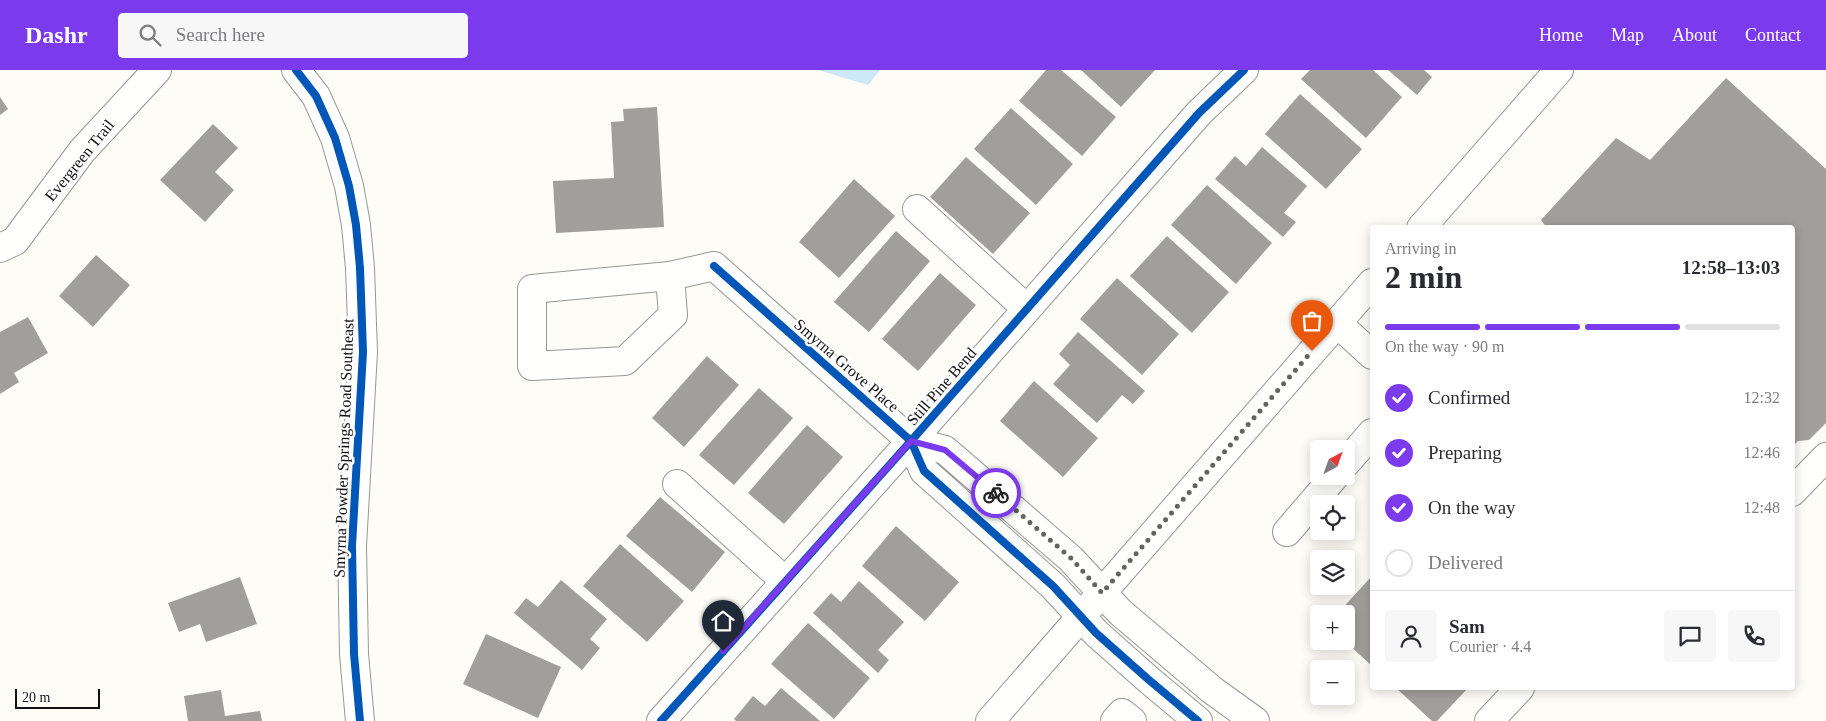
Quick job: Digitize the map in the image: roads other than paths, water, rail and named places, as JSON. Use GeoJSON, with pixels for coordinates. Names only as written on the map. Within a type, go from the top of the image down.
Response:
{"type":"FeatureCollection","features":[{"type":"Feature","properties":{"kind":"street","name":"Evergreen Trail"},"geometry":{"type":"LineString","coordinates":[[0,248],[15,241],[82,151],[158,70]]}},
{"type":"Feature","properties":{"kind":"street","name":"Smyrna Powder Springs Road Southeast"},"geometry":{"type":"LineString","coordinates":[[296,70],[316,96],[335,138],[356,225],[360,268],[363,352],[352,546],[354,654],[360,721]]}},
{"type":"Feature","properties":{"kind":"street","name":"Still Pine Bend"},"geometry":{"type":"LineString","coordinates":[[661,721],[911,441],[1199,112],[1244,70]]}},
{"type":"Feature","properties":{"kind":"street"},"geometry":{"type":"LineString","coordinates":[[1424,225],[1558,70]]}},
{"type":"Feature","properties":{"kind":"street"},"geometry":{"type":"LineString","coordinates":[[917,209],[1027,309]]}},
{"type":"Feature","properties":{"kind":"street","name":"Smyrna Grove Place"},"geometry":{"type":"LineString","coordinates":[[670,276],[714,266],[911,441],[924,471],[1053,586],[1096,633],[1198,721]]}},
{"type":"Feature","properties":{"kind":"street"},"geometry":{"type":"LineString","coordinates":[[670,276],[672,315],[625,361],[532,366],[532,289],[670,276]]}},
{"type":"Feature","properties":{"kind":"street"},"geometry":{"type":"LineString","coordinates":[[1002,717],[1082,616],[1370,285]]}},
{"type":"Feature","properties":{"kind":"street"},"geometry":{"type":"LineString","coordinates":[[1337,323],[1370,353]]}},
{"type":"Feature","properties":{"kind":"street"},"geometry":{"type":"LineString","coordinates":[[1355,453],[1370,435]]}},
{"type":"Feature","properties":{"kind":"street","name":"Smyrna Grove Place"},"geometry":{"type":"LineString","coordinates":[[911,441],[945,450],[1072,559],[1120,612],[1212,690],[1255,721]]}},
{"type":"Feature","properties":{"kind":"street"},"geometry":{"type":"LineString","coordinates":[[1795,489],[1826,457]]}},
{"type":"Feature","properties":{"kind":"street"},"geometry":{"type":"LineString","coordinates":[[677,484],[785,581]]}},
{"type":"Feature","properties":{"kind":"street"},"geometry":{"type":"LineString","coordinates":[[1287,532],[1327,485]]}},
{"type":"Feature","properties":{"kind":"street"},"geometry":{"type":"LineString","coordinates":[[986,527],[1007,503]]}},
{"type":"Feature","properties":{"kind":"street"},"geometry":{"type":"LineString","coordinates":[[1489,721],[1518,690]]}},
{"type":"Feature","properties":{"kind":"street"},"geometry":{"type":"LineString","coordinates":[[1115,721],[1122,713],[1132,721]]}},
{"type":"Feature","properties":{"kind":"water"},"geometry":{"type":"Polygon","coordinates":[[[818,70],[880,70],[868,85],[818,70]]]}}]}
